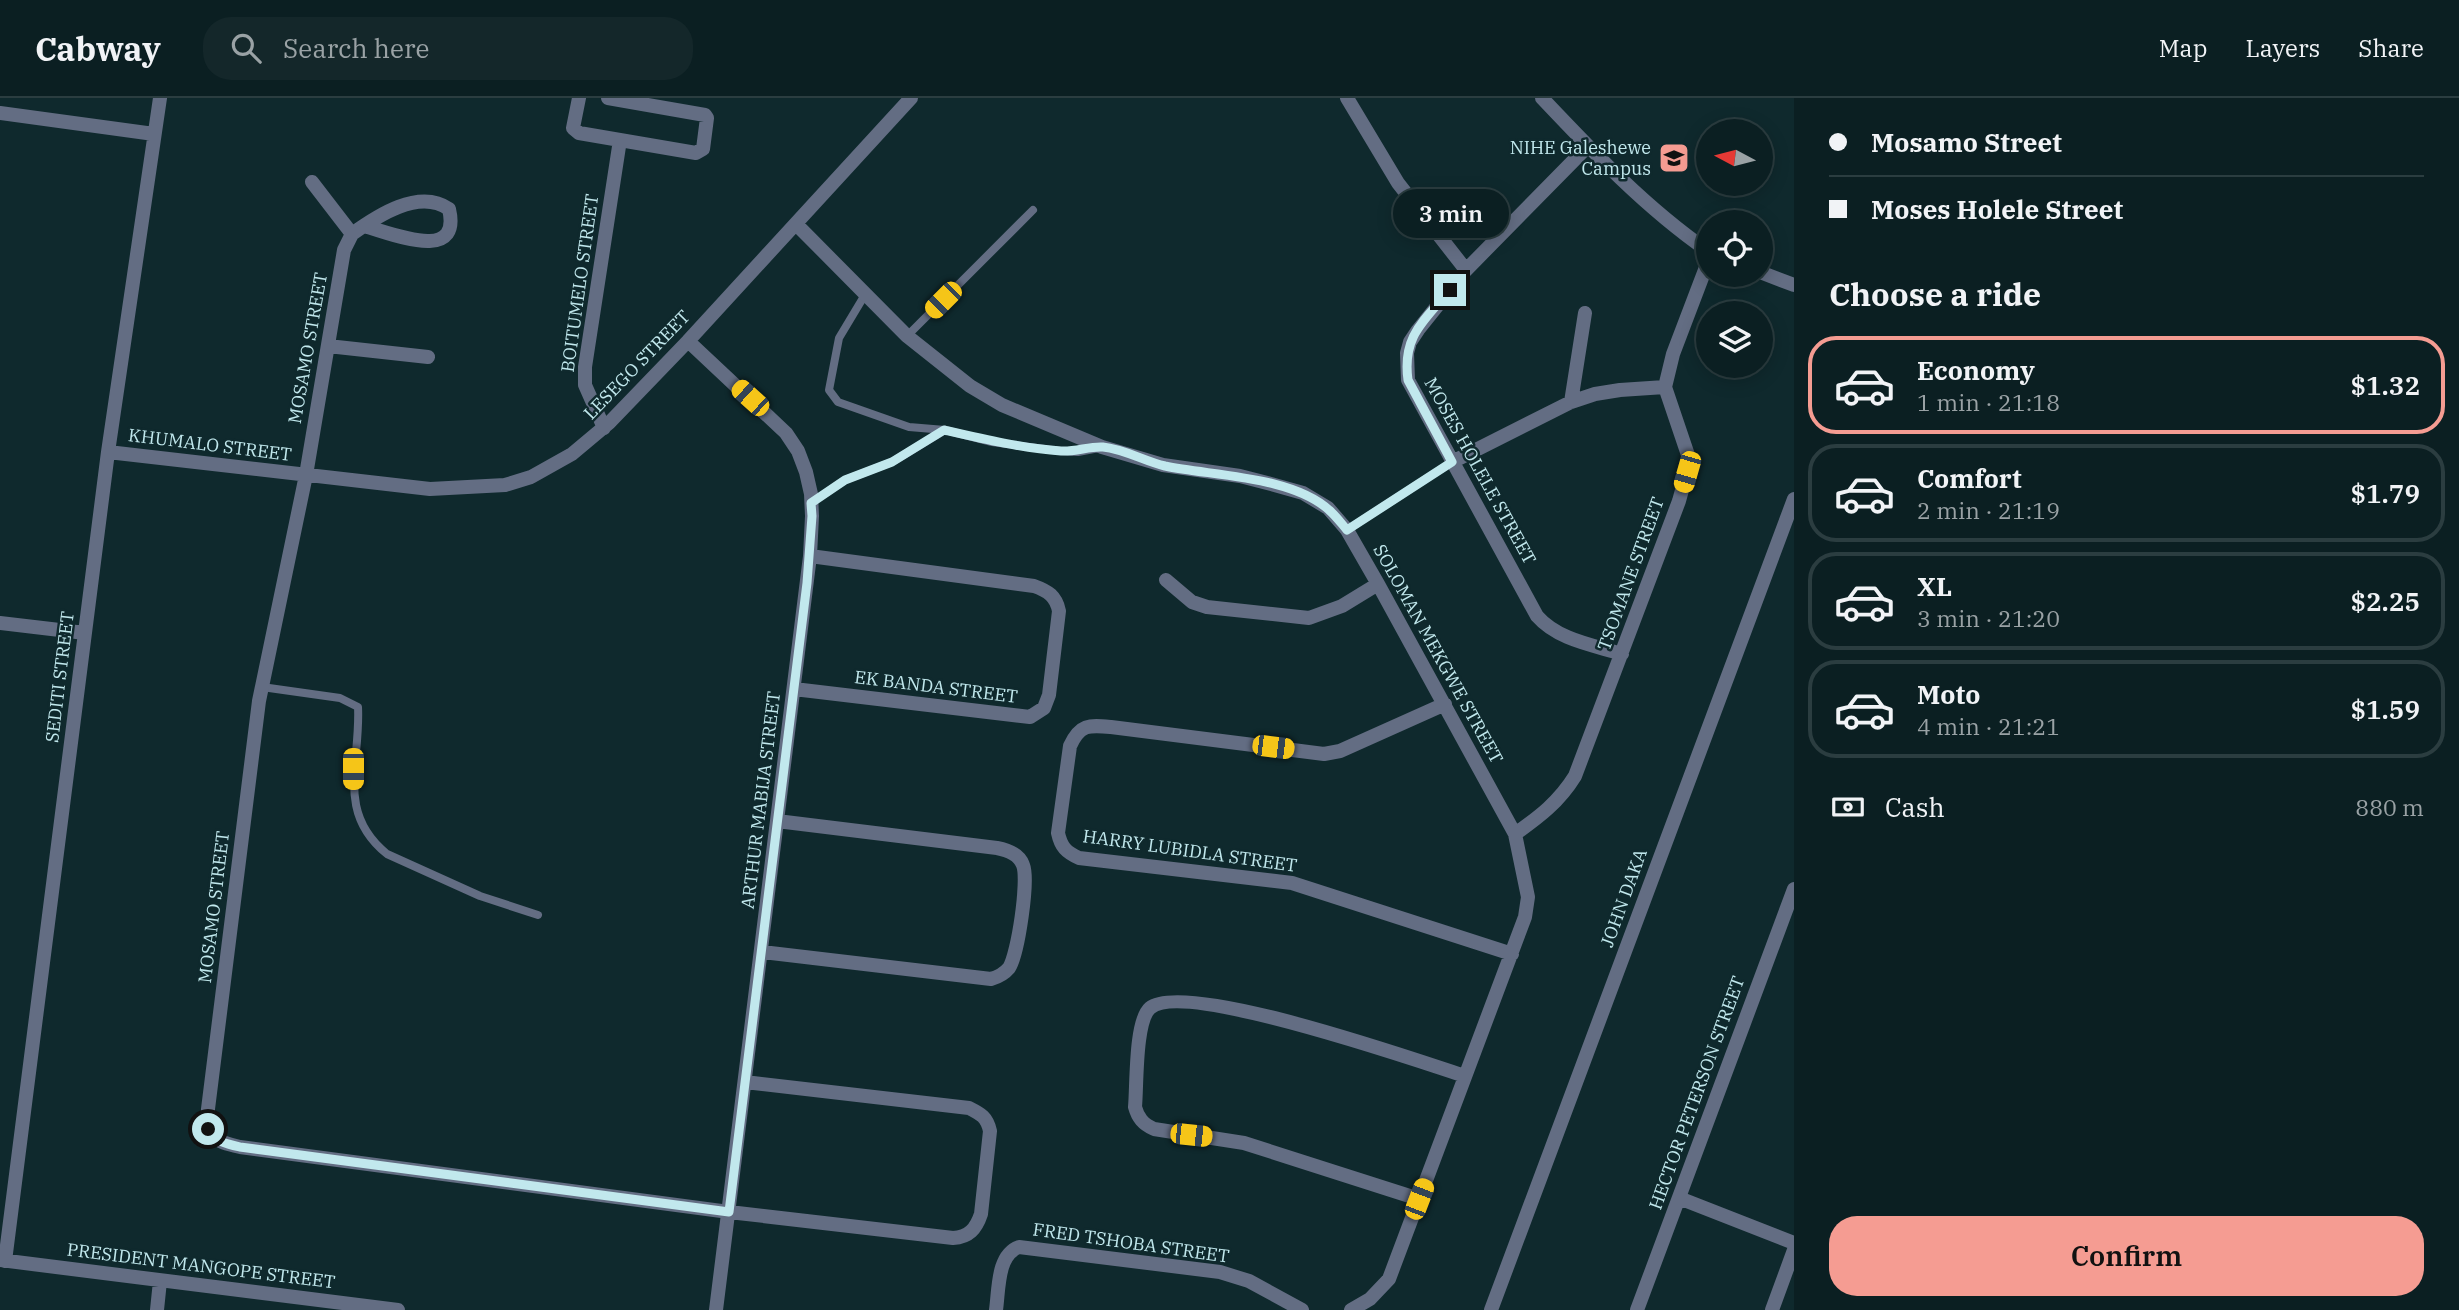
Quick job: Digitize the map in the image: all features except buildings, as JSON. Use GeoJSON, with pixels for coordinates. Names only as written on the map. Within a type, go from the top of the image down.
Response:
{"type":"FeatureCollection","features":[{"type":"Feature","properties":{"kind":"street","name":"SEDITI STREET"},"geometry":{"type":"LineString","coordinates":[[2,1261],[108,452],[160,98]]}},
{"type":"Feature","properties":{"kind":"street"},"geometry":{"type":"LineString","coordinates":[[579,98],[573,128],[575,131],[700,152],[703,149],[707,118],[700,113],[608,98]]}},
{"type":"Feature","properties":{"kind":"street","name":"LESEGO STREET"},"geometry":{"type":"LineString","coordinates":[[306,475],[430,489],[505,485],[531,477],[558,462],[604,428],[688,341],[910,98]]}},
{"type":"Feature","properties":{"kind":"street"},"geometry":{"type":"LineString","coordinates":[[1347,98],[1398,183],[1466,270]]}},
{"type":"Feature","properties":{"kind":"street"},"geometry":{"type":"LineString","coordinates":[[1542,98],[1587,147],[1660,214],[1696,242]]}},
{"type":"Feature","properties":{"kind":"street"},"geometry":{"type":"LineString","coordinates":[[0,113],[154,134]]}},
{"type":"Feature","properties":{"kind":"street","name":"BOITUMELO STREET"},"geometry":{"type":"LineString","coordinates":[[604,428],[585,385],[585,367],[620,140]]}},
{"type":"Feature","properties":{"kind":"street","name":"MOSES HOLELE STREET"},"geometry":{"type":"LineString","coordinates":[[1587,147],[1466,270],[1418,330],[1409,342],[1408,380],[1537,616],[1566,636],[1622,654]]}},
{"type":"Feature","properties":{"kind":"street"},"geometry":{"type":"LineString","coordinates":[[312,182],[358,230],[432,241],[443,239],[448,234],[451,218],[449,209],[441,203],[428,201],[401,206],[358,230]]}},
{"type":"Feature","properties":{"kind":"street","name":"SOLOMAN MEKGWE STREET"},"geometry":{"type":"LineString","coordinates":[[796,224],[907,336],[970,387],[1002,405],[1102,447],[1163,465],[1240,476],[1303,493],[1328,509],[1347,530],[1378,584],[1515,835],[1528,897],[1525,917],[1389,1279],[1370,1299],[1351,1310]]}},
{"type":"Feature","properties":{"kind":"street","name":"MOSAMO STREET"},"geometry":{"type":"LineString","coordinates":[[358,230],[345,250],[306,475],[262,687],[208,1109],[208,1129],[212,1137],[240,1147],[729,1212]]}},
{"type":"Feature","properties":{"kind":"street"},"geometry":{"type":"LineString","coordinates":[[1773,277],[1794,285]]}},
{"type":"Feature","properties":{"kind":"street"},"geometry":{"type":"LineString","coordinates":[[1452,462],[1571,402],[1620,390],[1665,387],[1673,354],[1698,287]]}},
{"type":"Feature","properties":{"kind":"street"},"geometry":{"type":"LineString","coordinates":[[1571,402],[1585,313]]}},
{"type":"Feature","properties":{"kind":"street","name":"ARTHUR MABIJA STREET"},"geometry":{"type":"LineString","coordinates":[[688,341],[786,433],[798,451],[806,472],[811,503],[810,556],[716,1310]]}},
{"type":"Feature","properties":{"kind":"street"},"geometry":{"type":"LineString","coordinates":[[328,346],[428,357]]}},
{"type":"Feature","properties":{"kind":"street","name":"TSOMANE STREET"},"geometry":{"type":"LineString","coordinates":[[1515,835],[1550,808],[1565,793],[1575,776],[1687,472],[1685,441],[1665,387]]}},
{"type":"Feature","properties":{"kind":"street","name":"KHUMALO STREET"},"geometry":{"type":"LineString","coordinates":[[108,452],[306,475]]}},
{"type":"Feature","properties":{"kind":"street","name":"JOHN DAKA"},"geometry":{"type":"LineString","coordinates":[[1491,1310],[1794,499]]}},
{"type":"Feature","properties":{"kind":"street","name":"EK BANDA STREET"},"geometry":{"type":"LineString","coordinates":[[794,689],[1030,717],[1044,708],[1049,695],[1059,611],[1058,602],[1052,594],[1034,586],[810,556]]}},
{"type":"Feature","properties":{"kind":"street"},"geometry":{"type":"LineString","coordinates":[[1166,580],[1192,602],[1207,607],[1309,618],[1342,606],[1378,584]]}},
{"type":"Feature","properties":{"kind":"street"},"geometry":{"type":"LineString","coordinates":[[0,623],[85,633]]}},
{"type":"Feature","properties":{"kind":"street","name":"HARRY LUBIDLA STREET"},"geometry":{"type":"LineString","coordinates":[[1445,704],[1340,751],[1324,754],[1111,727],[1084,727],[1076,734],[1070,746],[1058,833],[1060,844],[1068,853],[1079,858],[1292,883],[1511,954]]}},
{"type":"Feature","properties":{"kind":"street"},"geometry":{"type":"LineString","coordinates":[[762,952],[990,979],[1000,976],[1009,968],[1018,945],[1026,875],[1023,863],[1017,855],[997,848],[777,821]]}},
{"type":"Feature","properties":{"kind":"street","name":"HECTOR PETERSON STREET"},"geometry":{"type":"LineString","coordinates":[[1637,1310],[1794,889]]}},
{"type":"Feature","properties":{"kind":"street"},"geometry":{"type":"LineString","coordinates":[[1419,1199],[1244,1143],[1154,1129],[1145,1125],[1135,1107],[1140,1032],[1144,1014],[1152,1006],[1175,1002],[1257,1014],[1355,1040],[1465,1076]]}},
{"type":"Feature","properties":{"kind":"street"},"geometry":{"type":"LineString","coordinates":[[729,1212],[953,1238],[969,1234],[978,1226],[982,1214],[990,1130],[988,1121],[982,1114],[969,1108],[745,1082]]}},
{"type":"Feature","properties":{"kind":"street"},"geometry":{"type":"LineString","coordinates":[[1679,1198],[1794,1243]]}},
{"type":"Feature","properties":{"kind":"street","name":"FRED TSHOBA STREET"},"geometry":{"type":"LineString","coordinates":[[996,1310],[1004,1258],[1010,1250],[1019,1247],[1220,1272],[1249,1281],[1302,1310]]}},
{"type":"Feature","properties":{"kind":"street"},"geometry":{"type":"LineString","coordinates":[[1772,1310],[1794,1250]]}},
{"type":"Feature","properties":{"kind":"street","name":"PRESIDENT MANGOPE STREET"},"geometry":{"type":"LineString","coordinates":[[2,1261],[319,1305],[397,1310]]}},
{"type":"Feature","properties":{"kind":"street"},"geometry":{"type":"LineString","coordinates":[[157,1310],[160,1281]]}},
{"type":"Feature","properties":{"kind":"lane"},"geometry":{"type":"LineString","coordinates":[[907,336],[1033,210]]}},
{"type":"Feature","properties":{"kind":"lane"},"geometry":{"type":"LineString","coordinates":[[866,293],[839,338],[829,390],[838,402],[909,427],[944,430],[992,442],[1078,452],[1102,447]]}},
{"type":"Feature","properties":{"kind":"lane"},"geometry":{"type":"LineString","coordinates":[[811,503],[845,480],[892,462],[944,430]]}},
{"type":"Feature","properties":{"kind":"lane"},"geometry":{"type":"LineString","coordinates":[[1347,530],[1452,462]]}},
{"type":"Feature","properties":{"kind":"lane"},"geometry":{"type":"LineString","coordinates":[[262,687],[340,698],[358,707],[353,790],[360,820],[375,844],[387,854],[480,896],[538,915]]}},
{"type":"Feature","properties":{"kind":"place","name":"NIHE Galeshewe Campus"},"geometry":{"type":"Point","coordinates":[1674,158]}},
{"type":"Feature","properties":{"kind":"route"},"geometry":{"type":"LineString","coordinates":[[208,1129],[212,1137],[240,1147],[729,1212],[807,583],[811,503],[845,480],[892,462],[944,430],[992,442],[1060,451],[1078,452],[1102,447],[1163,465],[1240,476],[1303,493],[1328,509],[1347,530],[1452,462],[1408,380],[1406,365],[1409,342],[1450,290]]}}]}
